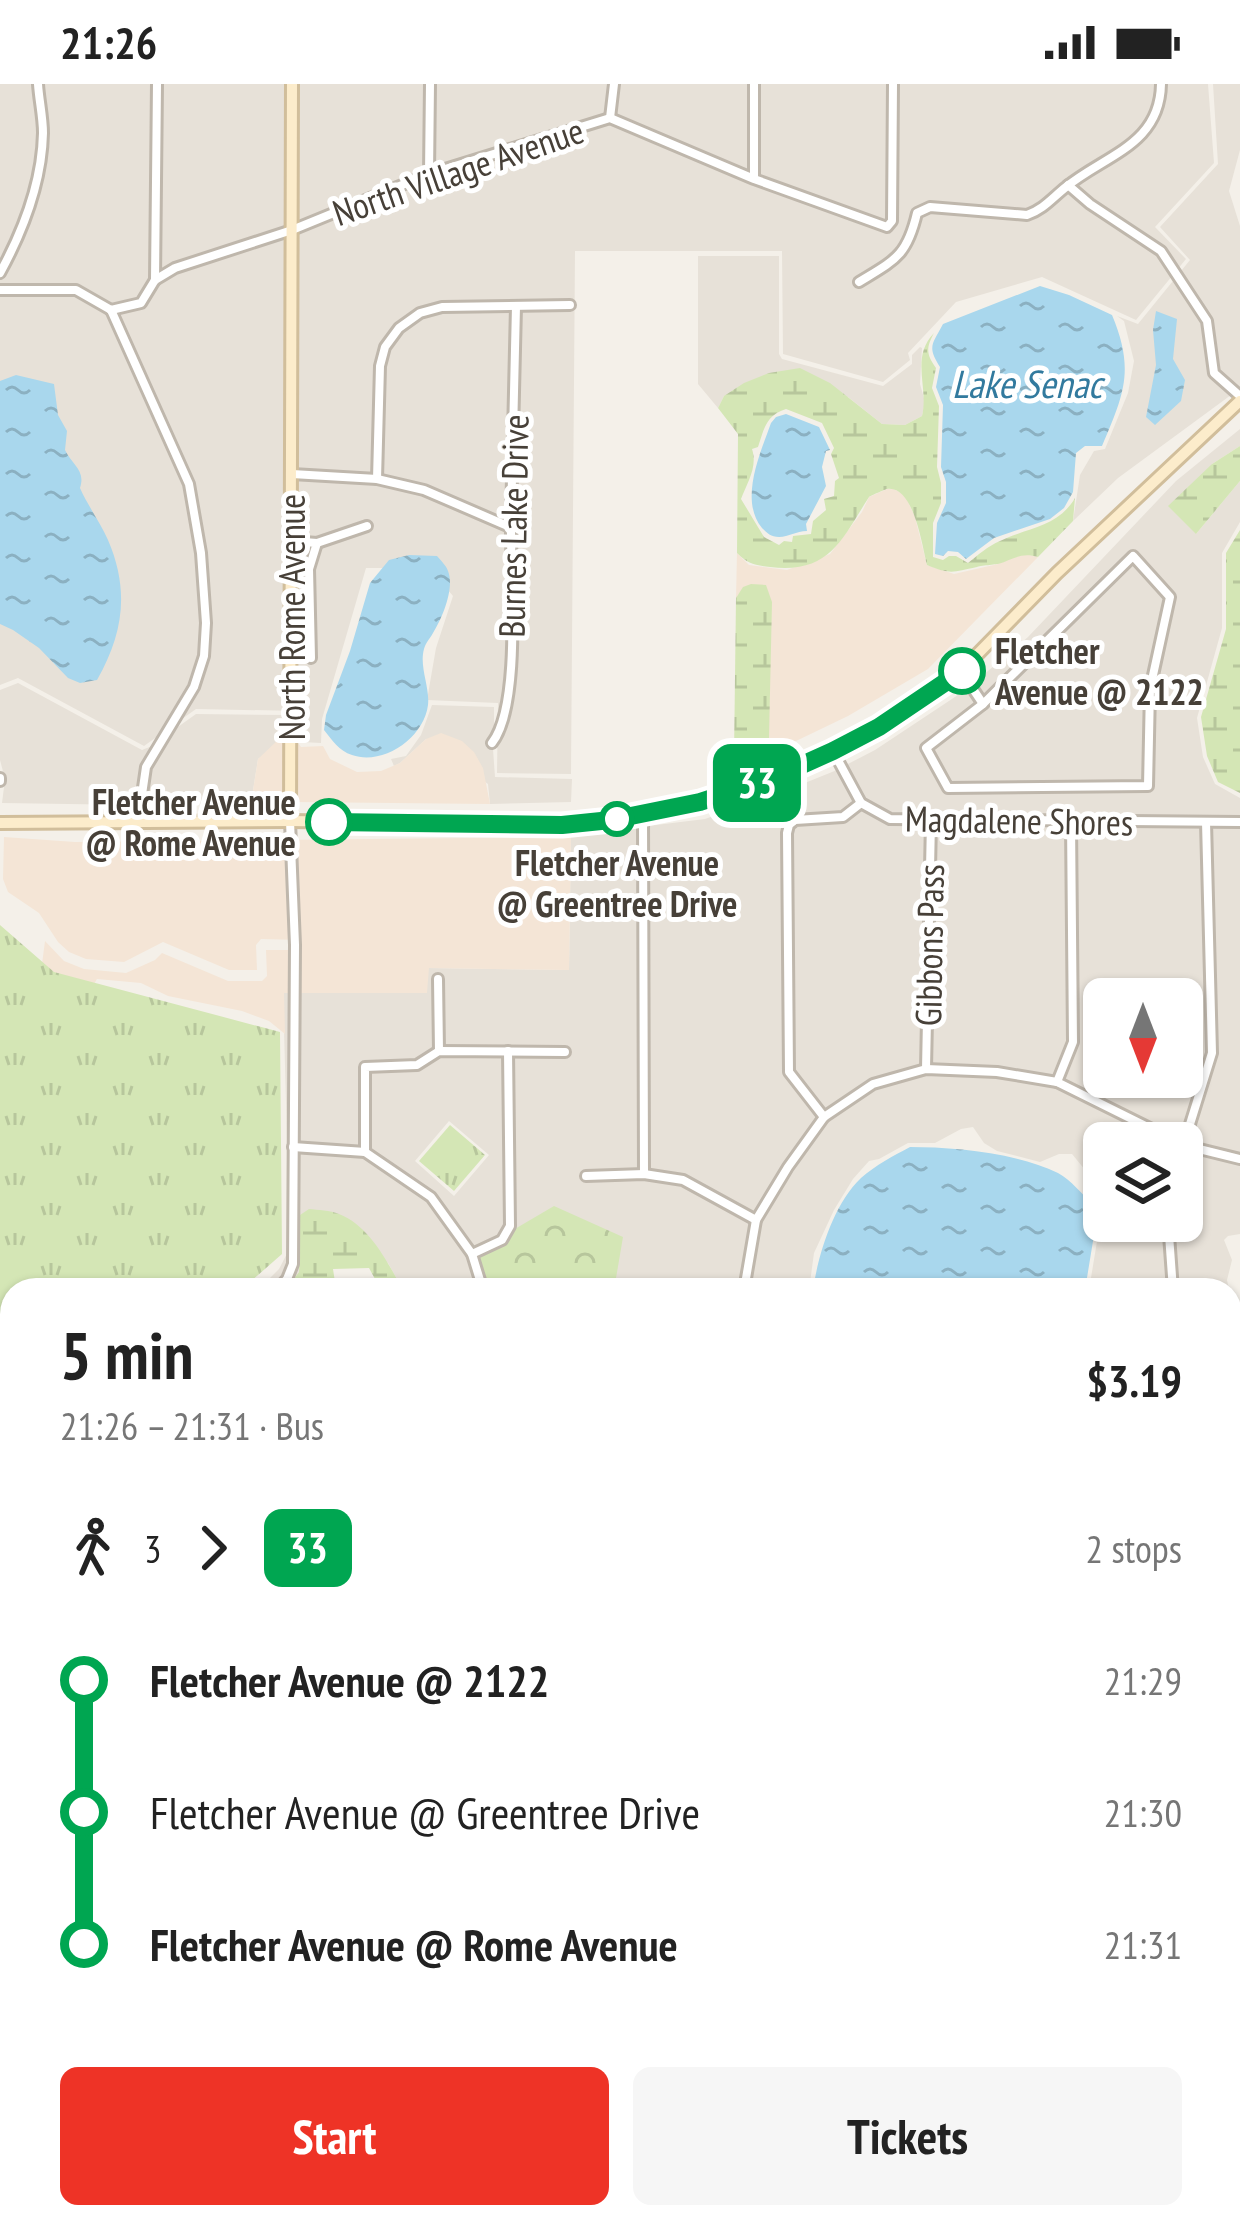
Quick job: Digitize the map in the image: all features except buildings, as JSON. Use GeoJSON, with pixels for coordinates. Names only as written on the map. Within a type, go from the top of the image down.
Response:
{"type":"FeatureCollection","features":[{"type":"Feature","properties":{"kind":"main road","name":"North Rome Avenue"},"geometry":{"type":"LineString","coordinates":[[290,821],[292,84]]}},
{"type":"Feature","properties":{"kind":"main road"},"geometry":{"type":"LineString","coordinates":[[0,823],[562,825],[643,815],[773,778],[879,727],[962,671],[1240,398]]}},
{"type":"Feature","properties":{"kind":"street"},"geometry":{"type":"LineString","coordinates":[[0,273],[38,173],[43,133],[38,84]]}},
{"type":"Feature","properties":{"kind":"street"},"geometry":{"type":"LineString","coordinates":[[155,280],[157,84]]}},
{"type":"Feature","properties":{"kind":"street"},"geometry":{"type":"LineString","coordinates":[[429,173],[430,84]]}},
{"type":"Feature","properties":{"kind":"street"},"geometry":{"type":"LineString","coordinates":[[610,118],[614,84]]}},
{"type":"Feature","properties":{"kind":"street"},"geometry":{"type":"LineString","coordinates":[[754,84],[754,179]]}},
{"type":"Feature","properties":{"kind":"street","name":"North Village Avenue"},"geometry":{"type":"LineString","coordinates":[[111,310],[141,303],[155,280],[175,268],[292,230],[429,173],[610,118],[754,179],[887,227],[892,221],[892,84]]}},
{"type":"Feature","properties":{"kind":"street"},"geometry":{"type":"LineString","coordinates":[[859,283],[902,253],[917,213],[930,207],[1027,215],[1040,211],[1068,185],[1131,146],[1147,129],[1160,102],[1160,84]]}},
{"type":"Feature","properties":{"kind":"street"},"geometry":{"type":"LineString","coordinates":[[1068,185],[1161,251],[1208,321],[1214,373],[1240,398]]}},
{"type":"Feature","properties":{"kind":"street"},"geometry":{"type":"LineString","coordinates":[[0,290],[76,290],[111,310],[189,484],[201,553],[204,656],[194,687],[146,767],[138,822]]}},
{"type":"Feature","properties":{"kind":"street"},"geometry":{"type":"LineString","coordinates":[[377,479],[380,366],[385,347],[399,328],[442,307],[570,305]]}},
{"type":"Feature","properties":{"kind":"street","name":"Burnes Lake Drive"},"geometry":{"type":"LineString","coordinates":[[492,743],[499,734],[509,684],[512,643],[516,306]]}},
{"type":"Feature","properties":{"kind":"street"},"geometry":{"type":"LineString","coordinates":[[292,474],[377,479],[424,490],[511,527]]}},
{"type":"Feature","properties":{"kind":"street"},"geometry":{"type":"LineString","coordinates":[[291,541],[317,543],[367,526]]}},
{"type":"Feature","properties":{"kind":"street"},"geometry":{"type":"LineString","coordinates":[[311,658],[309,569],[317,543]]}},
{"type":"Feature","properties":{"kind":"street"},"geometry":{"type":"LineString","coordinates":[[1133,556],[1170,596],[1150,689],[1148,786],[948,788],[926,748],[983,704],[1133,556]]}},
{"type":"Feature","properties":{"kind":"street"},"geometry":{"type":"LineString","coordinates":[[962,671],[983,704]]}},
{"type":"Feature","properties":{"kind":"street","name":"Magdalene Shores"},"geometry":{"type":"LineString","coordinates":[[833,751],[861,803],[890,819],[1240,823]]}},
{"type":"Feature","properties":{"kind":"street"},"geometry":{"type":"LineString","coordinates":[[824,1117],[789,1072],[787,833],[795,820],[843,817],[861,803]]}},
{"type":"Feature","properties":{"kind":"street"},"geometry":{"type":"LineString","coordinates":[[643,815],[644,1174]]}},
{"type":"Feature","properties":{"kind":"street","name":"Gibbons Pass"},"geometry":{"type":"LineString","coordinates":[[926,1069],[931,820]]}},
{"type":"Feature","properties":{"kind":"street","name":"North Rome Avenue"},"geometry":{"type":"LineString","coordinates":[[287,1278],[293,1264],[295,945],[290,821]]}},
{"type":"Feature","properties":{"kind":"street"},"geometry":{"type":"LineString","coordinates":[[1058,1082],[1073,1042],[1071,822]]}},
{"type":"Feature","properties":{"kind":"street"},"geometry":{"type":"LineString","coordinates":[[1190,1122],[1212,1053],[1206,822]]}},
{"type":"Feature","properties":{"kind":"street"},"geometry":{"type":"LineString","coordinates":[[438,980],[439,1051]]}},
{"type":"Feature","properties":{"kind":"street"},"geometry":{"type":"LineString","coordinates":[[365,1151],[365,1067],[417,1065],[439,1051],[565,1052]]}},
{"type":"Feature","properties":{"kind":"street"},"geometry":{"type":"LineString","coordinates":[[472,1254],[502,1240],[510,1226],[508,1051]]}},
{"type":"Feature","properties":{"kind":"street"},"geometry":{"type":"LineString","coordinates":[[746,1278],[756,1220],[788,1167],[824,1117],[873,1084],[926,1069],[997,1072],[1058,1082],[1137,1122]]}},
{"type":"Feature","properties":{"kind":"street"},"geometry":{"type":"LineString","coordinates":[[293,1147],[365,1151],[431,1197],[472,1254],[479,1278]]}},
{"type":"Feature","properties":{"kind":"street"},"geometry":{"type":"LineString","coordinates":[[1203,1150],[1240,1159]]}},
{"type":"Feature","properties":{"kind":"street"},"geometry":{"type":"LineString","coordinates":[[586,1176],[644,1174],[683,1180],[756,1220]]}},
{"type":"Feature","properties":{"kind":"street"},"geometry":{"type":"LineString","coordinates":[[1170,1242],[1172,1278]]}},
{"type":"Feature","properties":{"kind":"shaded area"},"geometry":{"type":"Polygon","coordinates":[[[0,84],[1208,84],[1214,163],[1155,227],[1186,259],[1136,320],[1042,277],[956,302],[908,353],[910,360],[883,382],[783,354],[782,251],[575,251],[571,774],[497,773],[498,703],[427,700],[436,648],[453,596],[429,568],[366,568],[322,719],[321,743],[302,742],[300,711],[196,709],[144,746],[18,678],[0,685],[0,84]]]}},
{"type":"Feature","properties":{"kind":"shaded area"},"geometry":{"type":"Polygon","coordinates":[[[1213,84],[1240,84],[1240,150],[1229,191],[1240,226],[1240,389],[1224,376],[1219,384],[1231,395],[1118,478],[1073,521],[1080,475],[1094,451],[1105,449],[1128,393],[1134,361],[1124,321],[1117,316],[1138,324],[1190,260],[1160,227],[1218,164],[1213,84]]]}},
{"type":"Feature","properties":{"kind":"shaded area"},"geometry":{"type":"Polygon","coordinates":[[[698,256],[779,256],[782,359],[883,386],[912,364],[912,355],[922,348],[922,416],[905,425],[882,424],[848,397],[724,396],[718,408],[698,384],[698,256]]]}},
{"type":"Feature","properties":{"kind":"shaded area"},"geometry":{"type":"Polygon","coordinates":[[[1240,429],[1240,446],[1212,464],[1196,534],[1240,481],[1240,522],[1222,553],[1222,628],[1197,718],[1203,757],[1215,784],[1240,798],[1240,817],[891,813],[864,799],[846,765],[967,689],[976,703],[923,743],[922,750],[948,793],[1148,791],[1153,786],[1155,690],[1175,598],[1136,553],[1129,553],[984,696],[975,682],[1028,637],[1176,481],[1240,429]]]}},
{"type":"Feature","properties":{"kind":"shaded area"},"geometry":{"type":"Polygon","coordinates":[[[887,489],[905,495],[927,565],[954,574],[1010,557],[1038,557],[928,669],[848,716],[734,766],[734,756],[754,753],[761,745],[744,587],[736,598],[737,553],[749,565],[787,570],[830,554],[869,497],[887,489]]]}},
{"type":"Feature","properties":{"kind":"shaded area"},"geometry":{"type":"Polygon","coordinates":[[[1133,564],[1165,598],[1145,688],[1143,780],[950,782],[932,749],[990,706],[1133,564]]]}},
{"type":"Feature","properties":{"kind":"shaded area"},"geometry":{"type":"Polygon","coordinates":[[[18,683],[142,750],[152,746],[141,766],[134,805],[2,803],[0,690],[18,683]]]}},
{"type":"Feature","properties":{"kind":"shaded area"},"geometry":{"type":"Polygon","coordinates":[[[432,705],[494,707],[494,732],[485,743],[493,749],[495,777],[572,779],[571,802],[490,804],[488,784],[426,739],[400,763],[394,766],[391,759],[406,756],[421,735],[432,705]]]}},
{"type":"Feature","properties":{"kind":"shaded area"},"geometry":{"type":"Polygon","coordinates":[[[196,714],[286,715],[285,739],[258,759],[251,803],[144,805],[150,770],[165,742],[196,714]]]}},
{"type":"Feature","properties":{"kind":"shaded area"},"geometry":{"type":"Polygon","coordinates":[[[441,733],[474,752],[483,768],[490,804],[295,802],[295,739],[301,747],[323,746],[330,759],[357,772],[381,771],[400,763],[426,739],[441,733]]]}},
{"type":"Feature","properties":{"kind":"shaded area"},"geometry":{"type":"Polygon","coordinates":[[[285,739],[285,802],[251,803],[258,759],[285,739]]]}},
{"type":"Feature","properties":{"kind":"shaded area"},"geometry":{"type":"Polygon","coordinates":[[[837,770],[854,802],[841,811],[793,816],[782,832],[784,1072],[817,1117],[754,1213],[685,1175],[649,1169],[648,826],[705,819],[837,770]]]}},
{"type":"Feature","properties":{"kind":"shaded area"},"geometry":{"type":"Polygon","coordinates":[[[861,810],[890,824],[926,826],[922,1065],[870,1080],[825,1110],[794,1070],[792,834],[797,826],[843,822],[861,810]]]}},
{"type":"Feature","properties":{"kind":"shaded area"},"geometry":{"type":"Polygon","coordinates":[[[936,826],[1066,827],[1068,1041],[1054,1076],[931,1064],[936,826]]]}},
{"type":"Feature","properties":{"kind":"shaded area"},"geometry":{"type":"Polygon","coordinates":[[[1076,827],[1201,828],[1207,1052],[1203,1065],[1203,978],[1083,978],[1083,1088],[1064,1079],[1078,1042],[1076,827]]]}},
{"type":"Feature","properties":{"kind":"shaded area"},"geometry":{"type":"Polygon","coordinates":[[[638,828],[639,1169],[581,1171],[581,1181],[682,1185],[750,1223],[741,1278],[396,1278],[388,1263],[299,1222],[299,1272],[294,1278],[270,1278],[290,1248],[283,993],[426,993],[428,968],[569,970],[571,837],[638,828]],[[449,1121],[415,1161],[454,1196],[489,1155],[449,1121]]]}},
{"type":"Feature","properties":{"kind":"shaded area"},"geometry":{"type":"Polygon","coordinates":[[[1211,828],[1240,828],[1240,1154],[1203,1144],[1203,1122],[1196,1122],[1217,1053],[1211,828]]]}},
{"type":"Feature","properties":{"kind":"shaded area"},"geometry":{"type":"Polygon","coordinates":[[[4,837],[75,842],[571,837],[569,970],[429,968],[427,993],[284,993],[285,1034],[269,1021],[242,1011],[168,996],[141,983],[97,979],[87,996],[39,987],[45,941],[64,961],[84,969],[126,973],[162,953],[228,981],[262,981],[267,976],[266,950],[299,950],[300,940],[261,939],[256,945],[257,970],[229,970],[163,942],[124,962],[86,959],[69,952],[39,913],[8,892],[3,879],[4,837]]]}},
{"type":"Feature","properties":{"kind":"shaded area"},"geometry":{"type":"Polygon","coordinates":[[[927,1074],[1056,1087],[1126,1122],[1083,1122],[1083,1167],[1072,1154],[1040,1162],[997,1151],[973,1127],[935,1143],[908,1143],[869,1161],[853,1179],[814,1253],[811,1278],[751,1278],[760,1222],[827,1121],[875,1089],[927,1074]]]}},
{"type":"Feature","properties":{"kind":"shaded area"},"geometry":{"type":"Polygon","coordinates":[[[1102,1098],[1193,1098],[1186,1122],[1151,1122],[1102,1098]]]}},
{"type":"Feature","properties":{"kind":"shaded area"},"geometry":{"type":"Polygon","coordinates":[[[1203,1155],[1240,1165],[1240,1234],[1224,1240],[1232,1260],[1228,1278],[1177,1278],[1174,1242],[1203,1242],[1203,1155]]]}},
{"type":"Feature","properties":{"kind":"shaded area"},"geometry":{"type":"Polygon","coordinates":[[[1097,1242],[1165,1242],[1167,1278],[1091,1278],[1097,1242]]]}},
{"type":"Feature","properties":{"kind":"green space"},"geometry":{"type":"Polygon","coordinates":[[[934,333],[928,351],[936,368],[932,388],[939,406],[941,503],[933,523],[933,557],[956,556],[968,563],[996,543],[1051,521],[1075,498],[1073,521],[1038,557],[947,571],[927,565],[910,506],[896,490],[887,489],[869,497],[841,540],[820,560],[790,568],[755,565],[741,557],[737,553],[738,434],[718,408],[724,396],[769,373],[800,368],[830,383],[882,424],[905,425],[922,416],[922,363],[934,333]],[[786,409],[770,419],[758,447],[752,449],[753,469],[741,499],[764,537],[779,545],[792,542],[793,536],[811,534],[813,521],[826,510],[824,499],[834,496],[839,478],[831,454],[834,448],[822,423],[786,409]]]}},
{"type":"Feature","properties":{"kind":"green space"},"geometry":{"type":"Polygon","coordinates":[[[1240,446],[1240,481],[1196,534],[1168,506],[1212,464],[1240,446]]]}},
{"type":"Feature","properties":{"kind":"green space"},"geometry":{"type":"Polygon","coordinates":[[[1240,530],[1240,793],[1218,782],[1207,756],[1201,717],[1226,629],[1226,553],[1240,530]]]}},
{"type":"Feature","properties":{"kind":"green space"},"geometry":{"type":"Polygon","coordinates":[[[751,584],[766,585],[772,602],[769,738],[754,753],[734,756],[736,598],[751,584]]]}},
{"type":"Feature","properties":{"kind":"green space"},"geometry":{"type":"Polygon","coordinates":[[[0,925],[54,972],[280,1032],[282,1254],[255,1278],[0,1278],[0,925]]]}},
{"type":"Feature","properties":{"kind":"green space"},"geometry":{"type":"Polygon","coordinates":[[[450,1125],[485,1155],[454,1191],[419,1161],[450,1125]]]}},
{"type":"Feature","properties":{"kind":"green space"},"geometry":{"type":"Polygon","coordinates":[[[554,1206],[623,1237],[616,1278],[479,1278],[472,1254],[554,1206]]]}},
{"type":"Feature","properties":{"kind":"green space"},"geometry":{"type":"Polygon","coordinates":[[[309,1209],[350,1220],[377,1246],[396,1278],[374,1278],[369,1268],[333,1269],[334,1278],[294,1278],[299,1272],[300,1215],[309,1209]]]}},
{"type":"Feature","properties":{"kind":"water","name":"Lake Senac"},"geometry":{"type":"Polygon","coordinates":[[[1040,286],[1112,315],[1125,367],[1110,428],[1102,446],[1085,446],[1076,453],[1073,492],[1050,519],[994,538],[966,559],[958,552],[935,554],[946,482],[941,467],[943,405],[936,387],[940,367],[932,350],[934,341],[943,324],[1040,286]]]}},
{"type":"Feature","properties":{"kind":"water"},"geometry":{"type":"Polygon","coordinates":[[[1156,311],[1177,319],[1173,359],[1185,380],[1181,401],[1155,425],[1146,417],[1156,365],[1156,311]]]}},
{"type":"Feature","properties":{"kind":"water"},"geometry":{"type":"Polygon","coordinates":[[[16,375],[54,384],[58,415],[67,431],[65,450],[80,472],[80,488],[115,559],[121,595],[118,629],[97,680],[80,683],[68,678],[39,648],[0,624],[0,381],[16,375]]]}},
{"type":"Feature","properties":{"kind":"water"},"geometry":{"type":"Polygon","coordinates":[[[786,414],[819,427],[830,450],[822,467],[826,486],[806,524],[807,531],[776,537],[755,517],[752,491],[771,423],[786,414]]]}},
{"type":"Feature","properties":{"kind":"water"},"geometry":{"type":"Polygon","coordinates":[[[437,556],[450,578],[444,612],[424,649],[425,717],[410,738],[389,753],[352,755],[324,730],[326,715],[370,583],[389,560],[437,556]]]}},
{"type":"Feature","properties":{"kind":"water"},"geometry":{"type":"Polygon","coordinates":[[[910,1147],[1005,1156],[1058,1173],[1083,1195],[1083,1242],[1093,1242],[1087,1278],[816,1278],[835,1215],[867,1173],[910,1147]]]}},
{"type":"Feature","properties":{"kind":"bus line","name":"33"},"geometry":{"type":"LineString","coordinates":[[329,822],[562,825],[700,802],[773,778],[833,751],[879,727],[962,671]]}},
{"type":"Feature","properties":{"kind":"place","name":"Fletcher Avenue @ 2122"},"geometry":{"type":"Point","coordinates":[962,671]}},
{"type":"Feature","properties":{"kind":"place","name":"Fletcher Avenue @ Greentree Drive"},"geometry":{"type":"Point","coordinates":[617,819]}},
{"type":"Feature","properties":{"kind":"place","name":"Fletcher Avenue @ Rome Avenue"},"geometry":{"type":"Point","coordinates":[329,822]}}]}
